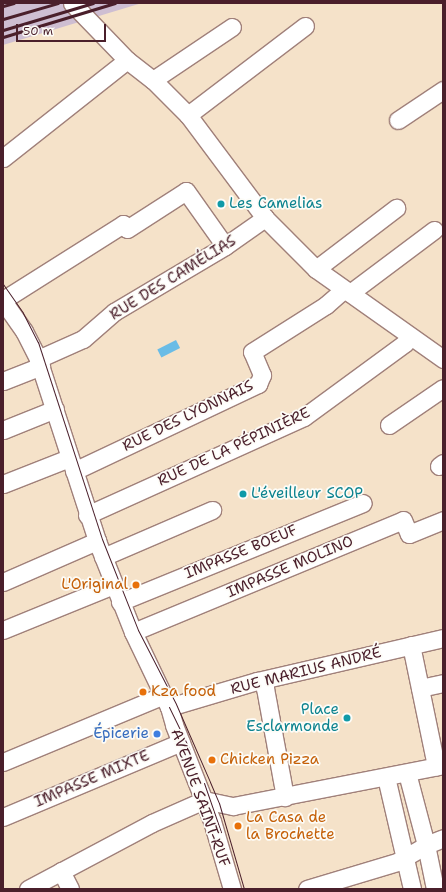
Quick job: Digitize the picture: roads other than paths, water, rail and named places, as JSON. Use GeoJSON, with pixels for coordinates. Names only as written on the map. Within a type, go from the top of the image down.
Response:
{"type":"FeatureCollection","features":[{"type":"Feature","properties":{"kind":"street"},"geometry":{"type":"LineString","coordinates":[[72,3],[127,60],[153,80],[188,115],[266,218],[316,269],[443,359]]}},
{"type":"Feature","properties":{"kind":"street"},"geometry":{"type":"LineString","coordinates":[[188,115],[305,26]]}},
{"type":"Feature","properties":{"kind":"street"},"geometry":{"type":"LineString","coordinates":[[153,80],[232,27]]}},
{"type":"Feature","properties":{"kind":"street"},"geometry":{"type":"LineString","coordinates":[[3,158],[127,60]]}},
{"type":"Feature","properties":{"kind":"street"},"geometry":{"type":"LineString","coordinates":[[398,120],[443,90]]}},
{"type":"Feature","properties":{"kind":"street"},"geometry":{"type":"LineString","coordinates":[[3,300],[123,224],[127,229],[186,191],[225,246]]}},
{"type":"Feature","properties":{"kind":"street"},"geometry":{"type":"LineString","coordinates":[[316,269],[396,208]]}},
{"type":"Feature","properties":{"kind":"street","name":"RUE DES CAMÉLIAS"},"geometry":{"type":"LineString","coordinates":[[3,381],[83,339],[114,312],[225,246],[266,218]]}},
{"type":"Feature","properties":{"kind":"street"},"geometry":{"type":"LineString","coordinates":[[347,292],[434,230]]}},
{"type":"Feature","properties":{"kind":"street","name":"RUE DES LYONNAIS"},"geometry":{"type":"LineString","coordinates":[[72,464],[258,384],[262,375],[252,352],[347,292]]}},
{"type":"Feature","properties":{"kind":"street","name":"AVENUE SAINT-RUF"},"geometry":{"type":"LineString","coordinates":[[3,300],[9,320],[39,363],[87,515],[120,602],[167,701],[174,725],[204,800],[232,889]]}},
{"type":"Feature","properties":{"kind":"street","name":"RUE DE LA PÉPINIÈRE"},"geometry":{"type":"LineString","coordinates":[[87,515],[304,417],[405,343],[409,336]]}},
{"type":"Feature","properties":{"kind":"street"},"geometry":{"type":"LineString","coordinates":[[389,425],[443,388]]}},
{"type":"Feature","properties":{"kind":"street"},"geometry":{"type":"LineString","coordinates":[[3,430],[54,409]]}},
{"type":"Feature","properties":{"kind":"street"},"geometry":{"type":"LineString","coordinates":[[3,484],[72,464]]}},
{"type":"Feature","properties":{"kind":"street","name":"IMPASSE BOEUF"},"geometry":{"type":"LineString","coordinates":[[120,602],[363,502]]}},
{"type":"Feature","properties":{"kind":"street"},"geometry":{"type":"LineString","coordinates":[[3,582],[212,510]]}},
{"type":"Feature","properties":{"kind":"street","name":"IMPASSE MOLINO"},"geometry":{"type":"LineString","coordinates":[[133,632],[403,520],[408,534],[441,521]]}},
{"type":"Feature","properties":{"kind":"street"},"geometry":{"type":"LineString","coordinates":[[3,630],[113,585]]}},
{"type":"Feature","properties":{"kind":"street","name":"RUE MARIUS ANDRÉ"},"geometry":{"type":"LineString","coordinates":[[3,762],[167,701],[265,680],[443,638]]}},
{"type":"Feature","properties":{"kind":"street"},"geometry":{"type":"LineString","coordinates":[[28,889],[152,822],[204,800],[233,806],[440,766],[420,688],[411,645]]}},
{"type":"Feature","properties":{"kind":"street"},"geometry":{"type":"LineString","coordinates":[[265,680],[265,688],[285,797]]}},
{"type":"Feature","properties":{"kind":"street"},"geometry":{"type":"LineString","coordinates":[[420,688],[443,684]]}},
{"type":"Feature","properties":{"kind":"street","name":"IMPASSE MIXTE"},"geometry":{"type":"LineString","coordinates":[[3,817],[181,742]]}},
{"type":"Feature","properties":{"kind":"street"},"geometry":{"type":"LineString","coordinates":[[407,773],[426,845],[435,889]]}},
{"type":"Feature","properties":{"kind":"street"},"geometry":{"type":"LineString","coordinates":[[386,777],[412,889]]}},
{"type":"Feature","properties":{"kind":"street"},"geometry":{"type":"LineString","coordinates":[[307,889],[405,858],[426,845],[443,838]]}},
{"type":"Feature","properties":{"kind":"street"},"geometry":{"type":"LineString","coordinates":[[62,871],[70,889]]}},
{"type":"Feature","properties":{"kind":"water"},"geometry":{"type":"Polygon","coordinates":[[[176,340],[180,348],[161,358],[157,350],[176,340]]]}},
{"type":"Feature","properties":{"kind":"tram line"},"geometry":{"type":"LineString","coordinates":[[3,284],[23,313],[38,342],[102,539],[138,630],[176,704],[219,803],[244,889]]}},
{"type":"Feature","properties":{"kind":"tram line"},"geometry":{"type":"LineString","coordinates":[[169,707],[190,750]]}},
{"type":"Feature","properties":{"kind":"tram line"},"geometry":{"type":"LineString","coordinates":[[204,783],[221,832]]}},
{"type":"Feature","properties":{"kind":"railway"},"geometry":{"type":"LineString","coordinates":[[3,6],[14,3]]}},
{"type":"Feature","properties":{"kind":"railway"},"geometry":{"type":"LineString","coordinates":[[3,19],[58,3]]}},
{"type":"Feature","properties":{"kind":"railway"},"geometry":{"type":"LineString","coordinates":[[3,30],[93,3]]}},
{"type":"Feature","properties":{"kind":"railway"},"geometry":{"type":"LineString","coordinates":[[3,37],[115,3]]}},
{"type":"Feature","properties":{"kind":"place","name":"Les Camelias"},"geometry":{"type":"Point","coordinates":[221,204]}},
{"type":"Feature","properties":{"kind":"place","name":"L'éveilleur SCOP"},"geometry":{"type":"Point","coordinates":[243,494]}},
{"type":"Feature","properties":{"kind":"place","name":"L'Original"},"geometry":{"type":"Point","coordinates":[136,585]}},
{"type":"Feature","properties":{"kind":"place","name":"Kza food"},"geometry":{"type":"Point","coordinates":[143,692]}},
{"type":"Feature","properties":{"kind":"place","name":"Place Esclarmonde"},"geometry":{"type":"Point","coordinates":[347,718]}},
{"type":"Feature","properties":{"kind":"place","name":"Épicerie"},"geometry":{"type":"Point","coordinates":[157,734]}},
{"type":"Feature","properties":{"kind":"place","name":"Chicken Pizza"},"geometry":{"type":"Point","coordinates":[212,760]}},
{"type":"Feature","properties":{"kind":"place","name":"La Casa de la Brochette"},"geometry":{"type":"Point","coordinates":[238,826]}}]}
